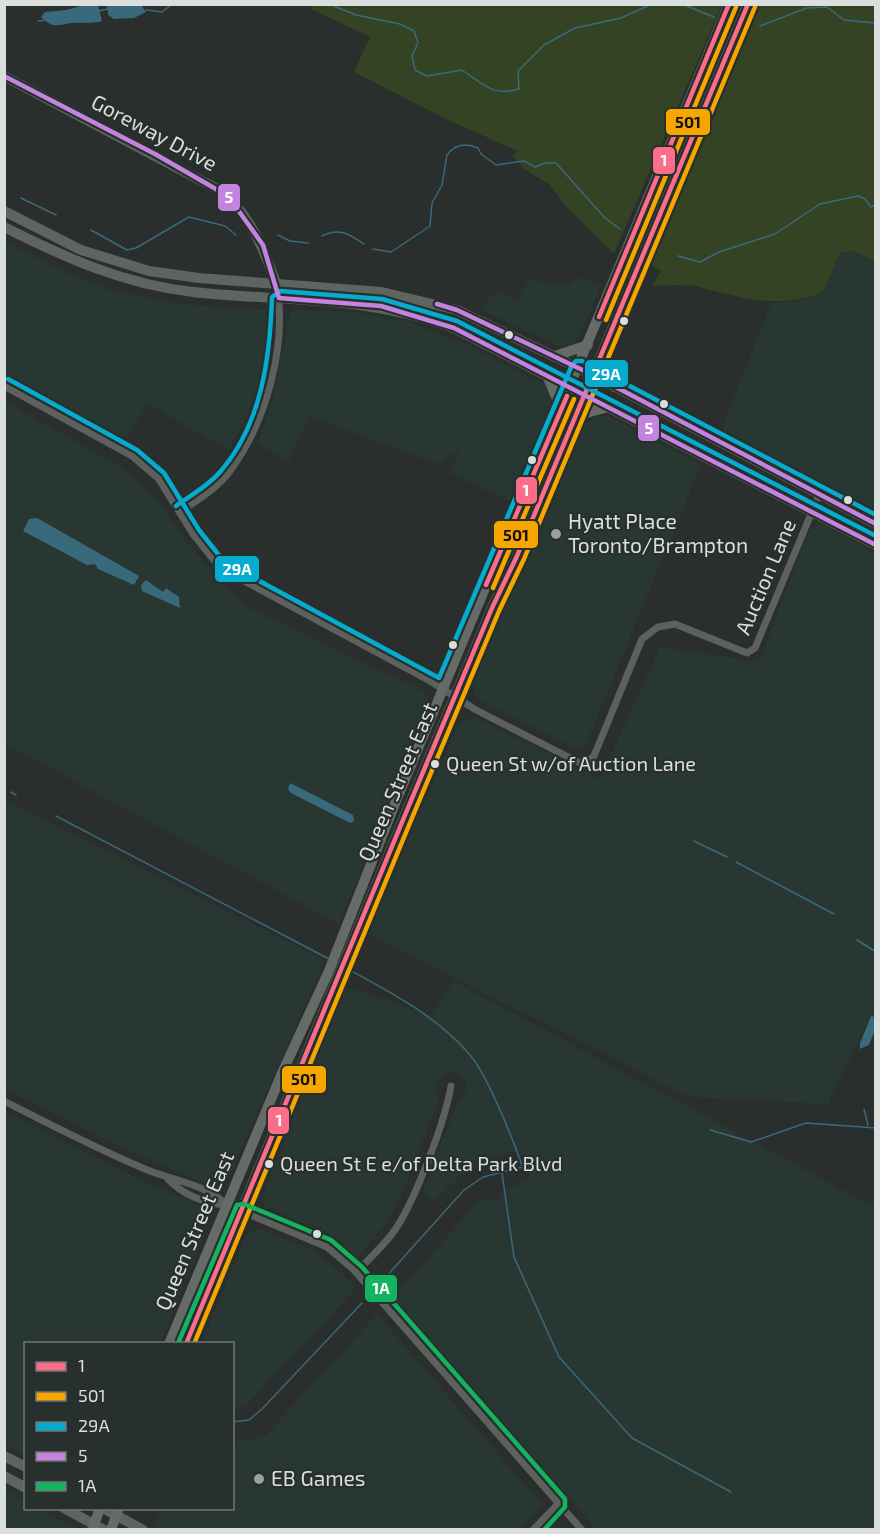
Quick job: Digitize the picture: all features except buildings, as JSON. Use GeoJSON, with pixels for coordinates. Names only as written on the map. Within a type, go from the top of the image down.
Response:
{"type":"FeatureCollection","features":[{"type":"Feature","properties":{"kind":"main road","name":"Queen Street East"},"geometry":{"type":"LineString","coordinates":[[187,1342],[353,927],[442,689],[579,368],[729,4]]}},
{"type":"Feature","properties":{"kind":"main road","name":"Queen Street East"},"geometry":{"type":"LineString","coordinates":[[353,927],[603,353],[748,4]]}},
{"type":"Feature","properties":{"kind":"main road","name":"Goreway Drive"},"geometry":{"type":"LineString","coordinates":[[4,76],[155,154],[228,196],[263,245],[276,283]]}},
{"type":"Feature","properties":{"kind":"main road"},"geometry":{"type":"LineString","coordinates":[[4,211],[81,250],[137,268],[199,278],[382,292],[457,310],[593,375],[876,524]]}},
{"type":"Feature","properties":{"kind":"main road"},"geometry":{"type":"LineString","coordinates":[[4,227],[56,253],[116,277],[192,292],[381,306],[421,316],[454,328],[876,545]]}},
{"type":"Feature","properties":{"kind":"main road"},"geometry":{"type":"LineString","coordinates":[[555,356],[588,345]]}},
{"type":"Feature","properties":{"kind":"main road"},"geometry":{"type":"LineString","coordinates":[[603,353],[615,387]]}},
{"type":"Feature","properties":{"kind":"main road"},"geometry":{"type":"LineString","coordinates":[[547,375],[561,409]]}},
{"type":"Feature","properties":{"kind":"main road"},"geometry":{"type":"LineString","coordinates":[[576,416],[608,407]]}},
{"type":"Feature","properties":{"kind":"main road","name":"Queen Street East"},"geometry":{"type":"LineString","coordinates":[[170,1342],[227,1205],[333,976]]}},
{"type":"Feature","properties":{"kind":"main road"},"geometry":{"type":"LineString","coordinates":[[189,1296],[196,1305],[189,1323],[192,1329]]}},
{"type":"Feature","properties":{"kind":"main road"},"geometry":{"type":"LineString","coordinates":[[4,1456],[24,1466]]}},
{"type":"Feature","properties":{"kind":"main road"},"geometry":{"type":"LineString","coordinates":[[4,1476],[24,1487]]}},
{"type":"Feature","properties":{"kind":"main road"},"geometry":{"type":"LineString","coordinates":[[66,1510],[96,1528],[102,1510]]}},
{"type":"Feature","properties":{"kind":"main road"},"geometry":{"type":"LineString","coordinates":[[111,1530],[118,1512],[143,1530]]}},
{"type":"Feature","properties":{"kind":"street"},"geometry":{"type":"LineString","coordinates":[[180,512],[205,495],[230,472],[246,445],[273,377],[280,332],[276,283]]}},
{"type":"Feature","properties":{"kind":"street","name":"Auction Lane"},"geometry":{"type":"LineString","coordinates":[[4,386],[132,456],[158,478],[213,559],[233,575],[576,761],[589,761],[642,639],[658,627],[675,624],[747,653],[755,648],[819,495]]}},
{"type":"Feature","properties":{"kind":"street"},"geometry":{"type":"LineString","coordinates":[[356,1272],[396,1228],[407,1208],[448,1104],[452,1086]]}},
{"type":"Feature","properties":{"kind":"street"},"geometry":{"type":"LineString","coordinates":[[4,1101],[81,1142],[168,1179],[185,1181],[215,1193],[227,1205]]}},
{"type":"Feature","properties":{"kind":"street"},"geometry":{"type":"LineString","coordinates":[[168,1179],[179,1190],[209,1204],[227,1205],[327,1248],[356,1272],[582,1530]]}},
{"type":"Feature","properties":{"kind":"street"},"geometry":{"type":"LineString","coordinates":[[533,1530],[559,1503]]}},
{"type":"Feature","properties":{"kind":"shaded area"},"geometry":{"type":"Polygon","coordinates":[[[4,241],[63,271],[113,291],[188,305],[268,310],[262,378],[242,426],[229,450],[147,404],[127,439],[5,374],[4,241]]]}},
{"type":"Feature","properties":{"kind":"shaded area"},"geometry":{"type":"Polygon","coordinates":[[[849,250],[875,262],[875,516],[720,434],[771,303],[805,300],[823,292],[840,253],[849,250]]]}},
{"type":"Feature","properties":{"kind":"shaded area"},"geometry":{"type":"Polygon","coordinates":[[[580,277],[601,285],[579,338],[569,346],[560,347],[481,310],[489,297],[498,292],[517,300],[529,279],[564,286],[580,277]]]}},
{"type":"Feature","properties":{"kind":"shaded area"},"geometry":{"type":"Polygon","coordinates":[[[296,309],[362,313],[406,321],[465,343],[545,385],[551,397],[550,407],[518,483],[510,496],[510,502],[450,473],[459,451],[437,464],[310,416],[289,461],[257,444],[272,402],[290,313],[296,309]]]}},
{"type":"Feature","properties":{"kind":"shaded area"},"geometry":{"type":"Polygon","coordinates":[[[4,401],[118,465],[153,494],[191,547],[243,605],[424,691],[428,700],[427,709],[339,924],[5,744],[4,401]]]}},
{"type":"Feature","properties":{"kind":"shaded area"},"geometry":{"type":"Polygon","coordinates":[[[597,416],[609,416],[701,465],[586,745],[574,748],[477,699],[472,685],[584,425],[597,416]]]}},
{"type":"Feature","properties":{"kind":"shaded area"},"geometry":{"type":"Polygon","coordinates":[[[821,524],[875,553],[875,1006],[828,1104],[689,1097],[366,933],[458,725],[467,719],[477,718],[600,779],[660,647],[759,662],[807,534],[811,528],[821,524]]]}},
{"type":"Feature","properties":{"kind":"shaded area"},"geometry":{"type":"Polygon","coordinates":[[[5,801],[325,960],[230,1175],[221,1184],[208,1185],[119,1146],[5,1090],[5,801]]]}},
{"type":"Feature","properties":{"kind":"shaded area"},"geometry":{"type":"Polygon","coordinates":[[[453,981],[875,1207],[875,1529],[596,1529],[393,1297],[479,1201],[500,1199],[500,1193],[530,1178],[520,1150],[476,1161],[434,1201],[422,1193],[457,1103],[467,1091],[466,1081],[458,1073],[447,1073],[438,1079],[435,1089],[439,1099],[399,1202],[383,1228],[354,1261],[329,1237],[265,1206],[262,1198],[264,1191],[344,986],[431,1015],[453,981]]]}},
{"type":"Feature","properties":{"kind":"shaded area"},"geometry":{"type":"Polygon","coordinates":[[[4,1110],[123,1172],[198,1204],[204,1210],[208,1220],[206,1232],[160,1342],[24,1342],[24,1456],[5,1443],[4,1110]]]}},
{"type":"Feature","properties":{"kind":"shaded area"},"geometry":{"type":"Polygon","coordinates":[[[260,1229],[315,1251],[357,1287],[246,1406],[234,1408],[234,1342],[201,1342],[244,1240],[251,1231],[260,1229]]]}},
{"type":"Feature","properties":{"kind":"shaded area"},"geometry":{"type":"Polygon","coordinates":[[[377,1314],[542,1504],[519,1529],[161,1530],[153,1524],[163,1510],[234,1510],[234,1442],[264,1437],[377,1314]]]}},
{"type":"Feature","properties":{"kind":"shaded area"},"geometry":{"type":"Polygon","coordinates":[[[4,1488],[24,1500],[24,1510],[41,1510],[74,1527],[68,1530],[5,1529],[4,1488]]]}},
{"type":"Feature","properties":{"kind":"green space"},"geometry":{"type":"Polygon","coordinates":[[[722,4],[614,254],[563,203],[550,185],[523,168],[512,155],[518,151],[448,120],[354,72],[370,37],[311,9],[312,5],[722,4]]]}},
{"type":"Feature","properties":{"kind":"green space"},"geometry":{"type":"Polygon","coordinates":[[[755,5],[875,5],[875,262],[854,251],[840,253],[823,292],[792,300],[746,298],[694,286],[652,286],[661,271],[648,263],[755,5]]]}},
{"type":"Feature","properties":{"kind":"water"},"geometry":{"type":"Polygon","coordinates":[[[84,5],[98,5],[102,21],[55,25],[41,17],[45,12],[84,5]]]}},
{"type":"Feature","properties":{"kind":"water"},"geometry":{"type":"Polygon","coordinates":[[[107,5],[141,5],[146,12],[134,18],[114,19],[108,15],[107,5]]]}},
{"type":"Feature","properties":{"kind":"water"},"geometry":{"type":"Polygon","coordinates":[[[37,518],[139,576],[134,585],[98,569],[95,564],[87,565],[23,531],[29,519],[37,518]]]}},
{"type":"Feature","properties":{"kind":"water"},"geometry":{"type":"Polygon","coordinates":[[[146,580],[163,592],[166,588],[179,597],[180,608],[142,591],[141,585],[146,580]]]}},
{"type":"Feature","properties":{"kind":"water"},"geometry":{"type":"Polygon","coordinates":[[[290,783],[353,815],[354,821],[350,823],[291,793],[288,789],[290,783]]]}},
{"type":"Feature","properties":{"kind":"water"},"geometry":{"type":"Polygon","coordinates":[[[871,1016],[875,1017],[875,1030],[869,1045],[860,1049],[860,1043],[871,1016]]]}},
{"type":"Feature","properties":{"kind":"waterway"},"geometry":{"type":"LineString","coordinates":[[146,10],[162,12],[172,4]]}},
{"type":"Feature","properties":{"kind":"waterway"},"geometry":{"type":"LineString","coordinates":[[329,4],[356,15],[400,24],[414,31],[418,43],[412,56],[415,70],[427,76],[462,70],[489,88],[502,91],[519,89],[518,71],[544,45],[575,28],[621,18],[652,4]]}},
{"type":"Feature","properties":{"kind":"waterway"},"geometry":{"type":"LineString","coordinates":[[682,4],[714,17]]}},
{"type":"Feature","properties":{"kind":"waterway"},"geometry":{"type":"LineString","coordinates":[[760,26],[807,8],[827,7],[844,20],[876,23]]}},
{"type":"Feature","properties":{"kind":"waterway"},"geometry":{"type":"LineString","coordinates":[[98,11],[108,9]]}},
{"type":"Feature","properties":{"kind":"waterway"},"geometry":{"type":"LineString","coordinates":[[38,21],[46,20]]}},
{"type":"Feature","properties":{"kind":"waterway"},"geometry":{"type":"LineString","coordinates":[[373,249],[391,252],[430,226],[432,203],[442,185],[447,155],[457,147],[465,145],[478,148],[481,154],[496,165],[524,161],[535,167],[545,163],[556,163],[605,218],[620,229]]}},
{"type":"Feature","properties":{"kind":"waterway"},"geometry":{"type":"LineString","coordinates":[[678,256],[700,262],[719,252],[775,234],[820,204],[858,196],[865,199],[871,207],[876,205]]}},
{"type":"Feature","properties":{"kind":"waterway"},"geometry":{"type":"LineString","coordinates":[[21,198],[56,215]]}},
{"type":"Feature","properties":{"kind":"waterway"},"geometry":{"type":"LineString","coordinates":[[91,230],[127,250],[136,248],[189,217],[225,226],[236,235]]}},
{"type":"Feature","properties":{"kind":"waterway"},"geometry":{"type":"LineString","coordinates":[[322,236],[339,232],[354,237],[364,244]]}},
{"type":"Feature","properties":{"kind":"waterway"},"geometry":{"type":"LineString","coordinates":[[278,235],[290,241],[308,243]]}},
{"type":"Feature","properties":{"kind":"waterway"},"geometry":{"type":"LineString","coordinates":[[11,792],[16,795]]}},
{"type":"Feature","properties":{"kind":"waterway"},"geometry":{"type":"LineString","coordinates":[[56,816],[329,959]]}},
{"type":"Feature","properties":{"kind":"waterway"},"geometry":{"type":"LineString","coordinates":[[694,841],[727,857]]}},
{"type":"Feature","properties":{"kind":"waterway"},"geometry":{"type":"LineString","coordinates":[[736,862],[834,914]]}},
{"type":"Feature","properties":{"kind":"waterway"},"geometry":{"type":"LineString","coordinates":[[857,940],[876,952]]}},
{"type":"Feature","properties":{"kind":"waterway"},"geometry":{"type":"LineString","coordinates":[[346,968],[428,1017],[443,1028],[470,1055],[492,1092],[523,1168]]}},
{"type":"Feature","properties":{"kind":"waterway"},"geometry":{"type":"LineString","coordinates":[[864,1109],[868,1125]]}},
{"type":"Feature","properties":{"kind":"waterway"},"geometry":{"type":"LineString","coordinates":[[710,1130],[751,1142],[806,1123],[876,1128]]}},
{"type":"Feature","properties":{"kind":"waterway"},"geometry":{"type":"LineString","coordinates":[[384,1279],[464,1190],[483,1177],[527,1166]]}},
{"type":"Feature","properties":{"kind":"waterway"},"geometry":{"type":"LineString","coordinates":[[502,1173],[514,1257],[559,1357],[632,1438],[731,1492]]}},
{"type":"Feature","properties":{"kind":"waterway"},"geometry":{"type":"LineString","coordinates":[[234,1422],[249,1420],[262,1409],[362,1303]]}},
{"type":"Feature","properties":{"kind":"transit line","name":"1"},"geometry":{"type":"LineString","coordinates":[[599,317],[729,4]]}},
{"type":"Feature","properties":{"kind":"transit line","name":"1"},"geometry":{"type":"LineString","coordinates":[[187,1342],[405,815],[492,608],[517,556],[748,4]]}},
{"type":"Feature","properties":{"kind":"transit line","name":"501"},"geometry":{"type":"LineString","coordinates":[[606,320],[736,7]]}},
{"type":"Feature","properties":{"kind":"transit line","name":"501"},"geometry":{"type":"LineString","coordinates":[[195,1342],[412,818],[499,611],[524,559],[755,7]]}},
{"type":"Feature","properties":{"kind":"transit line","name":"5"},"geometry":{"type":"LineString","coordinates":[[4,76],[155,154],[228,196],[263,245],[279,298],[381,306],[454,328],[876,545]]}},
{"type":"Feature","properties":{"kind":"transit line","name":"29A"},"geometry":{"type":"LineString","coordinates":[[176,506],[205,486],[220,472],[246,433],[266,366],[272,297],[280,291],[382,299],[457,321],[876,536]]}},
{"type":"Feature","properties":{"kind":"transit line","name":"5"},"geometry":{"type":"LineString","coordinates":[[437,304],[457,310],[593,375],[876,524]]}},
{"type":"Feature","properties":{"kind":"transit line","name":"29A"},"geometry":{"type":"LineString","coordinates":[[8,379],[137,450],[164,473],[199,530],[218,554],[237,569],[439,678],[572,365],[576,361],[582,361],[876,515]]}},
{"type":"Feature","properties":{"kind":"transit line","name":"1"},"geometry":{"type":"LineString","coordinates":[[486,585],[567,396]]}},
{"type":"Feature","properties":{"kind":"transit line","name":"501"},"geometry":{"type":"LineString","coordinates":[[493,588],[574,399]]}},
{"type":"Feature","properties":{"kind":"transit line","name":"1A"},"geometry":{"type":"LineString","coordinates":[[179,1341],[237,1205],[244,1204],[331,1240],[362,1267],[565,1499],[565,1507],[544,1530]]}},
{"type":"Feature","properties":{"kind":"place","name":"Hyatt Place Toronto/Brampton"},"geometry":{"type":"Point","coordinates":[556,534]}},
{"type":"Feature","properties":{"kind":"place","name":"Queen St w/of Auction Lane"},"geometry":{"type":"Point","coordinates":[435,764]}},
{"type":"Feature","properties":{"kind":"place","name":"Queen St E e/of Delta Park Blvd"},"geometry":{"type":"Point","coordinates":[269,1164]}},
{"type":"Feature","properties":{"kind":"place","name":"EB Games"},"geometry":{"type":"Point","coordinates":[259,1479]}}]}
